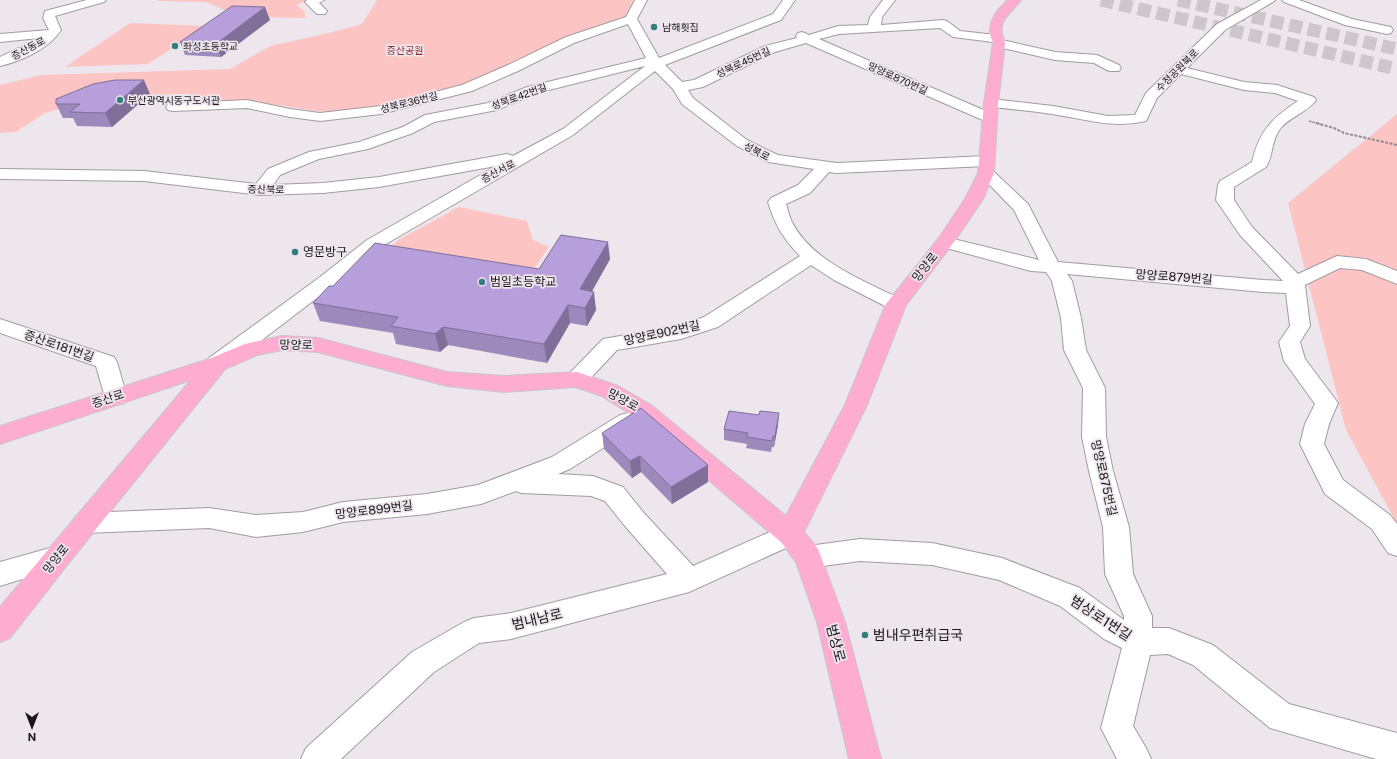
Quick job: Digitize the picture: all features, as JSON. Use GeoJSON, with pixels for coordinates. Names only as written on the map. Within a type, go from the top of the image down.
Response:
{"type":"FeatureCollection","features":[{"type":"Feature","properties":{"kind":"main road","name":"망양로"},"geometry":{"type":"LineString","coordinates":[[0,629],[85,523],[217,364],[252,349],[282,343],[318,345],[447,379],[504,384],[578,379],[610,392],[644,411],[790,534],[856,405],[896,304],[945,242],[974,199],[986,167],[997,41],[996,23],[1004,9],[1015,0]]}},
{"type":"Feature","properties":{"kind":"main road","name":"증산로"},"geometry":{"type":"LineString","coordinates":[[0,435],[217,364]]}},
{"type":"Feature","properties":{"kind":"main road","name":"범상로"},"geometry":{"type":"LineString","coordinates":[[790,534],[808,558],[831,622],[865,759]]}},
{"type":"Feature","properties":{"kind":"street","name":"증산동로"},"geometry":{"type":"LineString","coordinates":[[0,62],[46,40],[54,34],[55,30],[49,18],[49,14],[100,0]]}},
{"type":"Feature","properties":{"kind":"street"},"geometry":{"type":"LineString","coordinates":[[631,19],[641,0]]}},
{"type":"Feature","properties":{"kind":"street","name":"증산서로"},"geometry":{"type":"LineString","coordinates":[[217,364],[327,281],[373,244],[568,132],[656,64],[779,26],[777,17],[788,0]]}},
{"type":"Feature","properties":{"kind":"street"},"geometry":{"type":"LineString","coordinates":[[874,29],[876,17],[889,0]]}},
{"type":"Feature","properties":{"kind":"street","name":"수정공원북로"},"geometry":{"type":"LineString","coordinates":[[991,110],[1053,110],[1096,119],[1129,121],[1141,118],[1151,96],[1221,27],[1269,0]]}},
{"type":"Feature","properties":{"kind":"street"},"geometry":{"type":"LineString","coordinates":[[1288,0],[1349,22],[1387,30]]}},
{"type":"Feature","properties":{"kind":"street","name":"성북로"},"geometry":{"type":"LineString","coordinates":[[631,19],[656,64],[679,87],[686,101],[742,143],[774,159],[837,168],[986,167]]}},
{"type":"Feature","properties":{"kind":"street","name":"성북로36번길"},"geometry":{"type":"LineString","coordinates":[[173,107],[248,104],[290,113],[320,117],[381,110],[467,88],[513,68],[570,40],[631,19]]}},
{"type":"Feature","properties":{"kind":"street","name":"성북로45번길"},"geometry":{"type":"LineString","coordinates":[[679,87],[698,84],[770,49],[838,30],[943,24],[957,34],[997,41],[1055,56],[1097,59],[1114,68]]}},
{"type":"Feature","properties":{"kind":"street","name":"망양로870번길"},"geometry":{"type":"LineString","coordinates":[[779,26],[807,39],[991,110]]}},
{"type":"Feature","properties":{"kind":"street"},"geometry":{"type":"LineString","coordinates":[[0,38],[54,34]]}},
{"type":"Feature","properties":{"kind":"street","name":"성북로42번길"},"geometry":{"type":"LineString","coordinates":[[260,190],[274,172],[315,155],[362,146],[408,130],[430,118],[492,107],[532,90],[646,62],[656,64]]}},
{"type":"Feature","properties":{"kind":"street"},"geometry":{"type":"LineString","coordinates":[[1177,69],[1244,86],[1277,90],[1309,100],[1275,126],[1264,145],[1260,164],[1226,185],[1225,200],[1246,230],[1295,282],[1300,326],[1289,342],[1295,361],[1327,402],[1317,424],[1312,444],[1334,487],[1381,522],[1397,546]]}},
{"type":"Feature","properties":{"kind":"street","name":"증산북로"},"geometry":{"type":"LineString","coordinates":[[0,174],[144,176],[260,190],[323,188],[379,182],[529,154]]}},
{"type":"Feature","properties":{"kind":"street"},"geometry":{"type":"LineString","coordinates":[[825,167],[804,189],[777,202],[779,212],[786,227],[799,245],[834,272],[896,304]]}},
{"type":"Feature","properties":{"kind":"street","name":"망양로875번길"},"geometry":{"type":"LineString","coordinates":[[986,167],[1022,208],[1051,266],[1062,281],[1071,318],[1074,350],[1094,388],[1094,437],[1101,471],[1116,527],[1119,574],[1138,616],[1138,642],[1117,728],[1134,759]]}},
{"type":"Feature","properties":{"kind":"street","name":"망양로879번길"},"geometry":{"type":"LineString","coordinates":[[945,242],[1032,265],[1263,286],[1285,287],[1337,262],[1366,265],[1397,278]]}},
{"type":"Feature","properties":{"kind":"street","name":"망양로902번길"},"geometry":{"type":"LineString","coordinates":[[578,379],[610,344],[681,332],[711,322],[801,262],[814,257]]}},
{"type":"Feature","properties":{"kind":"street","name":"증산로181번길"},"geometry":{"type":"LineString","coordinates":[[0,326],[106,362],[116,397]]}},
{"type":"Feature","properties":{"kind":"street","name":"망양로899번길"},"geometry":{"type":"LineString","coordinates":[[85,523],[209,518],[256,526],[303,522],[343,512],[434,503],[481,494],[561,463],[644,411]]}},
{"type":"Feature","properties":{"kind":"street"},"geometry":{"type":"LineString","coordinates":[[510,484],[545,483],[593,486],[614,494],[634,519],[689,580]]}},
{"type":"Feature","properties":{"kind":"street","name":"범내남로"},"geometry":{"type":"LineString","coordinates":[[317,759],[423,662],[474,631],[512,626],[689,580],[790,534]]}},
{"type":"Feature","properties":{"kind":"street","name":"범상로1번길"},"geometry":{"type":"LineString","coordinates":[[808,558],[860,550],[924,554],[1002,569],[1070,597],[1114,630],[1138,642],[1169,641],[1203,655],[1281,717],[1397,749]]}},
{"type":"Feature","properties":{"kind":"street"},"geometry":{"type":"LineString","coordinates":[[0,574],[58,557]]}},
{"type":"Feature","properties":{"kind":"path"},"geometry":{"type":"LineString","coordinates":[[1275,126],[1290,125],[1304,118],[1344,133],[1397,145]]}},
{"type":"Feature","properties":{"kind":"green space"},"geometry":{"type":"Polygon","coordinates":[[[309,0],[296,5],[305,12],[305,18],[254,17],[234,14],[206,2],[156,1],[309,0]]]}},
{"type":"Feature","properties":{"kind":"green space","name":"증산공원"},"geometry":{"type":"Polygon","coordinates":[[[377,0],[633,0],[625,19],[452,89],[388,106],[331,113],[243,100],[216,102],[188,94],[101,97],[45,113],[16,132],[0,133],[0,85],[41,75],[230,69],[270,46],[362,24],[377,0]]]}},
{"type":"Feature","properties":{"kind":"green space"},"geometry":{"type":"Polygon","coordinates":[[[130,23],[207,26],[148,64],[65,67],[130,23]]]}},
{"type":"Feature","properties":{"kind":"green space"},"geometry":{"type":"Polygon","coordinates":[[[1397,114],[1397,524],[1346,430],[1288,203],[1397,114]]]}},
{"type":"Feature","properties":{"kind":"green space"},"geometry":{"type":"Polygon","coordinates":[[[459,207],[527,221],[533,240],[549,247],[530,275],[386,252],[398,240],[459,207]]]}},
{"type":"Feature","properties":{"kind":"building"},"geometry":{"type":"Polygon","coordinates":[[[232,6],[265,7],[216,44],[180,42],[232,6]]]}},
{"type":"Feature","properties":{"kind":"building"},"geometry":{"type":"Polygon","coordinates":[[[115,80],[144,80],[105,113],[70,112],[80,104],[56,104],[56,99],[93,84],[115,80]]]}},
{"type":"Feature","properties":{"kind":"building"},"geometry":{"type":"Polygon","coordinates":[[[561,235],[608,242],[580,289],[594,292],[585,308],[568,305],[544,344],[443,327],[435,334],[391,326],[398,317],[313,303],[329,286],[333,286],[375,243],[539,269],[561,235]]]}},
{"type":"Feature","properties":{"kind":"building"},"geometry":{"type":"Polygon","coordinates":[[[641,408],[708,465],[671,487],[640,456],[630,461],[602,433],[641,408]]]}},
{"type":"Feature","properties":{"kind":"building"},"geometry":{"type":"Polygon","coordinates":[[[729,411],[759,415],[760,411],[779,413],[775,436],[773,436],[772,441],[747,437],[748,433],[724,429],[729,411]]]}},
{"type":"Feature","properties":{"kind":"tunnel"},"geometry":{"type":"LineString","coordinates":[[1101,0],[1397,69]]}},
{"type":"Feature","properties":{"kind":"tunnel"},"geometry":{"type":"LineString","coordinates":[[1178,0],[1397,49]]}},
{"type":"Feature","properties":{"kind":"place","name":"남해횟집"},"geometry":{"type":"Point","coordinates":[654,27]}},
{"type":"Feature","properties":{"kind":"place","name":"좌성초등학교"},"geometry":{"type":"Point","coordinates":[175,46]}},
{"type":"Feature","properties":{"kind":"place","name":"부산광역시동구도서관"},"geometry":{"type":"Point","coordinates":[120,100]}},
{"type":"Feature","properties":{"kind":"place","name":"영문방구"},"geometry":{"type":"Point","coordinates":[295,252]}},
{"type":"Feature","properties":{"kind":"place","name":"범일초등학교"},"geometry":{"type":"Point","coordinates":[482,282]}},
{"type":"Feature","properties":{"kind":"place","name":"범내우편취급국"},"geometry":{"type":"Point","coordinates":[865,635]}}]}
